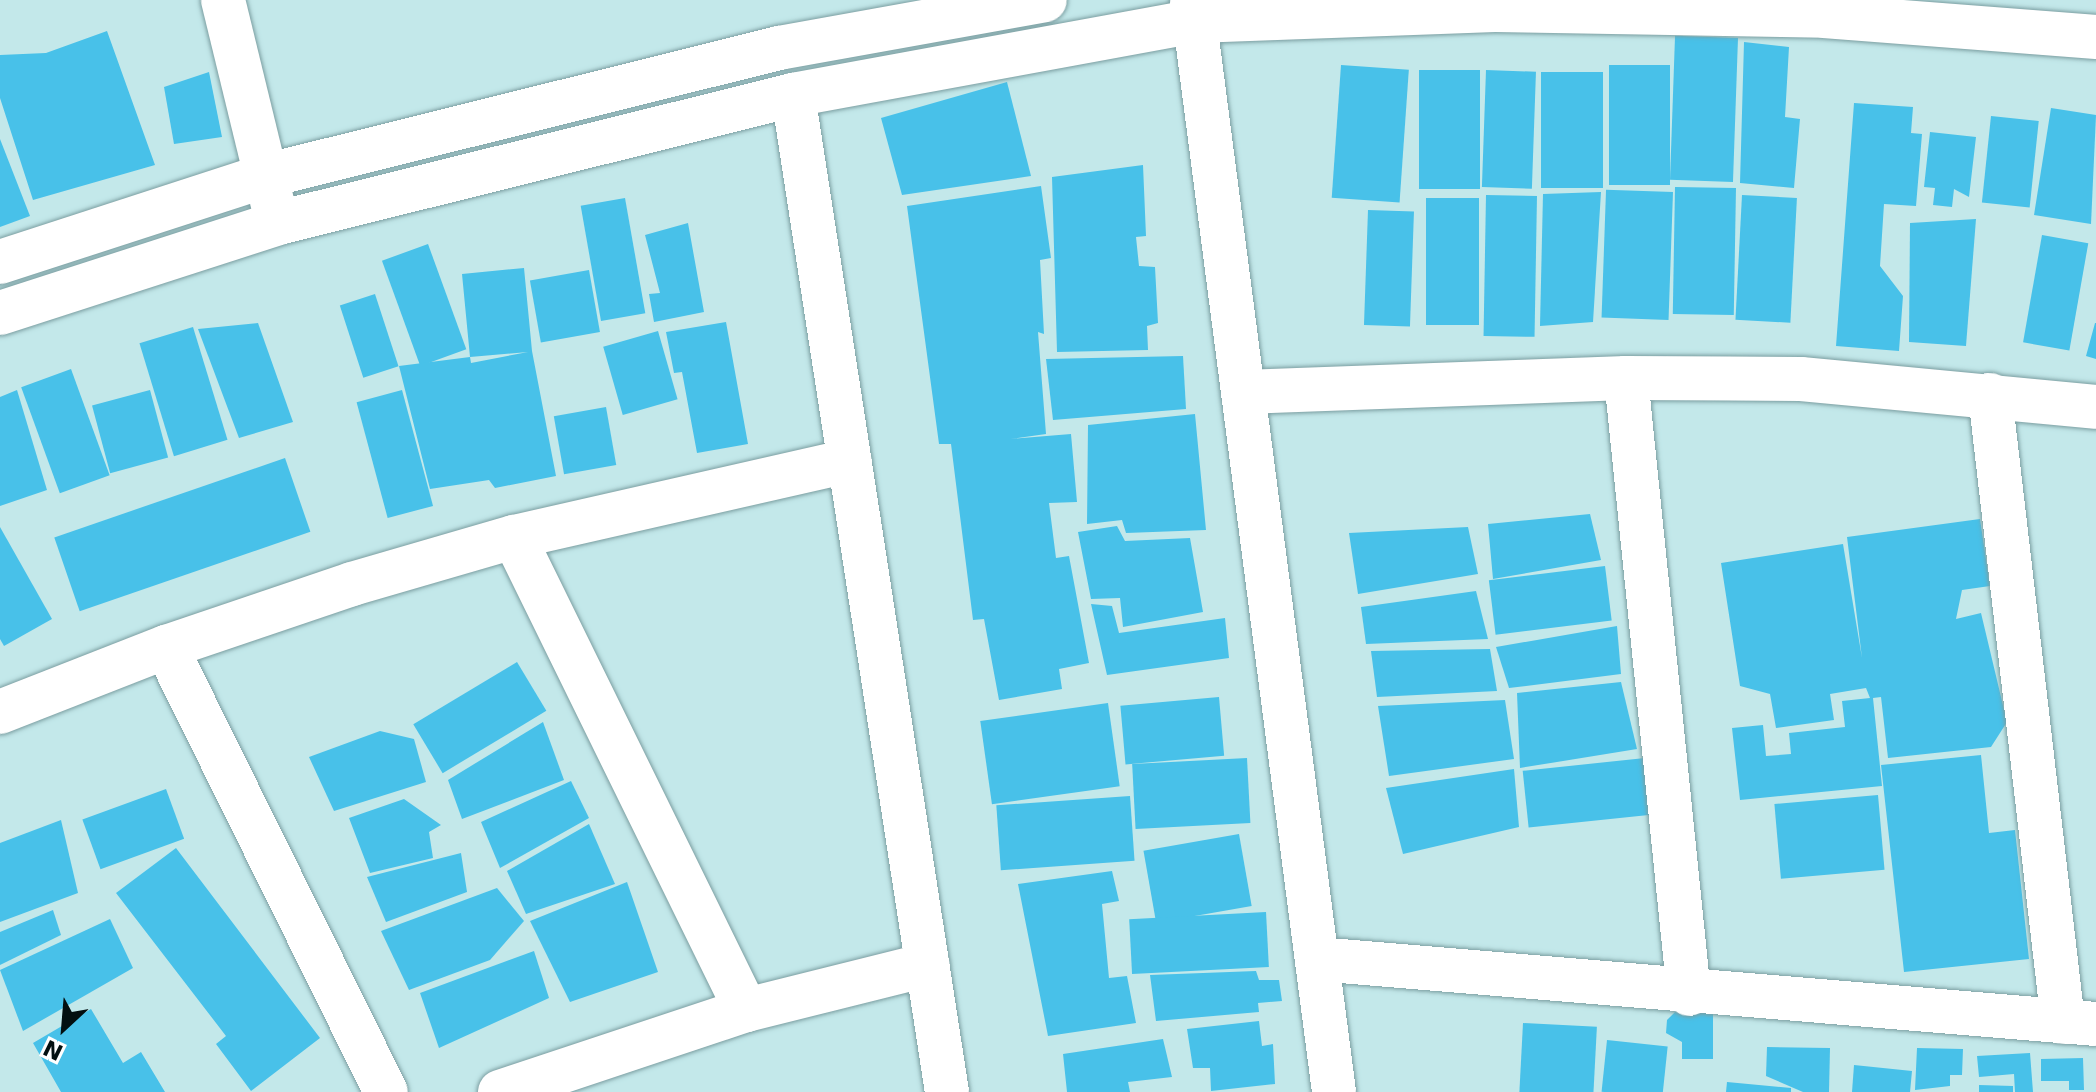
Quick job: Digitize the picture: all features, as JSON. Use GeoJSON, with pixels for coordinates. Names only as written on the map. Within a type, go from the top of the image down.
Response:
{"type":"FeatureCollection","features":[{"type":"Feature","properties":{"kind":"street"},"geometry":{"type":"LineString","coordinates":[[223,0],[278,223]]}},
{"type":"Feature","properties":{"kind":"street"},"geometry":{"type":"LineString","coordinates":[[0,262],[265,176],[779,48],[1045,0]]}},
{"type":"Feature","properties":{"kind":"street"},"geometry":{"type":"LineString","coordinates":[[0,313],[278,223],[793,95],[1194,11],[1495,10],[1824,16],[2096,37]]}},
{"type":"Feature","properties":{"kind":"street"},"geometry":{"type":"LineString","coordinates":[[1194,11],[1334,1092]]}},
{"type":"Feature","properties":{"kind":"street"},"geometry":{"type":"LineString","coordinates":[[793,95],[947,1092]]}},
{"type":"Feature","properties":{"kind":"street"},"geometry":{"type":"LineString","coordinates":[[1243,392],[1626,378],[1801,379],[2096,407]]}},
{"type":"Feature","properties":{"kind":"street"},"geometry":{"type":"LineString","coordinates":[[1626,378],[1689,994]]}},
{"type":"Feature","properties":{"kind":"street"},"geometry":{"type":"LineString","coordinates":[[1317,959],[1689,994],[2080,1023],[1990,395]]}},
{"type":"Feature","properties":{"kind":"street"},"geometry":{"type":"LineString","coordinates":[[0,712],[166,647],[514,537],[849,461]]}},
{"type":"Feature","properties":{"kind":"street"},"geometry":{"type":"LineString","coordinates":[[514,537],[746,1010]]}},
{"type":"Feature","properties":{"kind":"street"},"geometry":{"type":"LineString","coordinates":[[166,647],[386,1092]]}},
{"type":"Feature","properties":{"kind":"street"},"geometry":{"type":"LineString","coordinates":[[500,1092],[746,1010],[927,965]]}},
{"type":"Feature","properties":{"kind":"building"},"geometry":{"type":"Polygon","coordinates":[[[107,31],[155,165],[33,200],[0,98],[0,55],[46,53],[107,31]]]}},
{"type":"Feature","properties":{"kind":"building"},"geometry":{"type":"Polygon","coordinates":[[[1675,36],[1738,38],[1733,182],[1670,180],[1675,36]]]}},
{"type":"Feature","properties":{"kind":"building"},"geometry":{"type":"Polygon","coordinates":[[[1744,42],[1789,47],[1785,117],[1800,119],[1794,188],[1740,183],[1744,42]]]}},
{"type":"Feature","properties":{"kind":"building"},"geometry":{"type":"Polygon","coordinates":[[[1341,65],[1409,70],[1400,202],[1332,198],[1341,65]]]}},
{"type":"Feature","properties":{"kind":"building"},"geometry":{"type":"Polygon","coordinates":[[[1609,65],[1670,65],[1670,185],[1609,185],[1609,65]]]}},
{"type":"Feature","properties":{"kind":"building"},"geometry":{"type":"Polygon","coordinates":[[[1419,70],[1480,70],[1480,189],[1419,189],[1419,70]]]}},
{"type":"Feature","properties":{"kind":"building"},"geometry":{"type":"Polygon","coordinates":[[[1486,70],[1536,72],[1532,189],[1482,187],[1486,70]]]}},
{"type":"Feature","properties":{"kind":"building"},"geometry":{"type":"Polygon","coordinates":[[[209,72],[222,137],[174,144],[164,87],[209,72]]]}},
{"type":"Feature","properties":{"kind":"building"},"geometry":{"type":"Polygon","coordinates":[[[1541,72],[1603,72],[1603,188],[1541,188],[1541,72]]]}},
{"type":"Feature","properties":{"kind":"building"},"geometry":{"type":"Polygon","coordinates":[[[1007,82],[1031,176],[902,195],[881,118],[1007,82]]]}},
{"type":"Feature","properties":{"kind":"building"},"geometry":{"type":"Polygon","coordinates":[[[1854,103],[1913,107],[1911,133],[1922,134],[1916,206],[1884,204],[1880,266],[1903,296],[1899,351],[1836,346],[1854,103]]]}},
{"type":"Feature","properties":{"kind":"building"},"geometry":{"type":"Polygon","coordinates":[[[2051,108],[2096,115],[2091,224],[2034,215],[2051,108]]]}},
{"type":"Feature","properties":{"kind":"building"},"geometry":{"type":"Polygon","coordinates":[[[1991,116],[2039,121],[2030,208],[1982,203],[1991,116]]]}},
{"type":"Feature","properties":{"kind":"building"},"geometry":{"type":"Polygon","coordinates":[[[1930,132],[1976,137],[1969,197],[1954,189],[1952,207],[1933,205],[1935,188],[1924,187],[1930,132]]]}},
{"type":"Feature","properties":{"kind":"building"},"geometry":{"type":"Polygon","coordinates":[[[0,139],[30,216],[0,227],[0,139]]]}},
{"type":"Feature","properties":{"kind":"building"},"geometry":{"type":"Polygon","coordinates":[[[1143,165],[1146,236],[1136,237],[1139,266],[1155,267],[1158,323],[1147,326],[1148,350],[1057,352],[1052,177],[1143,165]]]}},
{"type":"Feature","properties":{"kind":"building"},"geometry":{"type":"Polygon","coordinates":[[[1041,186],[1051,258],[1040,260],[1044,334],[1038,332],[1046,434],[1010,439],[1071,434],[1077,502],[1049,503],[1056,558],[1069,556],[1089,663],[1059,669],[1062,689],[999,700],[984,619],[973,620],[951,444],[939,444],[907,206],[1041,186]]]}},
{"type":"Feature","properties":{"kind":"building"},"geometry":{"type":"Polygon","coordinates":[[[1675,187],[1736,188],[1734,315],[1673,314],[1675,187]]]}},
{"type":"Feature","properties":{"kind":"building"},"geometry":{"type":"Polygon","coordinates":[[[1606,190],[1673,192],[1669,320],[1602,318],[1606,190]]]}},
{"type":"Feature","properties":{"kind":"building"},"geometry":{"type":"Polygon","coordinates":[[[1601,192],[1593,322],[1540,326],[1543,194],[1601,192]]]}},
{"type":"Feature","properties":{"kind":"building"},"geometry":{"type":"Polygon","coordinates":[[[1486,195],[1537,196],[1535,337],[1484,336],[1486,195]]]}},
{"type":"Feature","properties":{"kind":"building"},"geometry":{"type":"Polygon","coordinates":[[[1742,195],[1797,198],[1790,323],[1735,320],[1742,195]]]}},
{"type":"Feature","properties":{"kind":"building"},"geometry":{"type":"Polygon","coordinates":[[[625,198],[645,313],[601,321],[581,206],[625,198]]]}},
{"type":"Feature","properties":{"kind":"building"},"geometry":{"type":"Polygon","coordinates":[[[1426,198],[1479,198],[1479,325],[1426,325],[1426,198]]]}},
{"type":"Feature","properties":{"kind":"building"},"geometry":{"type":"Polygon","coordinates":[[[1368,210],[1414,212],[1410,327],[1364,325],[1368,210]]]}},
{"type":"Feature","properties":{"kind":"building"},"geometry":{"type":"Polygon","coordinates":[[[1976,219],[1966,346],[1909,342],[1910,223],[1976,219]]]}},
{"type":"Feature","properties":{"kind":"building"},"geometry":{"type":"Polygon","coordinates":[[[688,223],[704,312],[654,322],[649,294],[660,293],[645,235],[688,223]]]}},
{"type":"Feature","properties":{"kind":"building"},"geometry":{"type":"Polygon","coordinates":[[[2042,235],[2088,243],[2069,351],[2023,342],[2042,235]]]}},
{"type":"Feature","properties":{"kind":"building"},"geometry":{"type":"Polygon","coordinates":[[[428,244],[466,349],[420,366],[382,261],[428,244]]]}},
{"type":"Feature","properties":{"kind":"building"},"geometry":{"type":"Polygon","coordinates":[[[524,268],[532,351],[556,476],[495,488],[489,480],[430,489],[399,366],[470,357],[462,274],[524,268]],[[528,352],[470,357],[471,363],[528,352]]]}},
{"type":"Feature","properties":{"kind":"building"},"geometry":{"type":"Polygon","coordinates":[[[589,270],[600,332],[541,342],[530,280],[589,270]]]}},
{"type":"Feature","properties":{"kind":"building"},"geometry":{"type":"Polygon","coordinates":[[[375,294],[398,366],[363,378],[340,305],[375,294]]]}},
{"type":"Feature","properties":{"kind":"building"},"geometry":{"type":"Polygon","coordinates":[[[726,322],[748,444],[697,453],[682,372],[674,373],[666,332],[726,322]]]}},
{"type":"Feature","properties":{"kind":"building"},"geometry":{"type":"Polygon","coordinates":[[[258,323],[293,422],[239,438],[198,329],[258,323]]]}},
{"type":"Feature","properties":{"kind":"building"},"geometry":{"type":"Polygon","coordinates":[[[2096,323],[2096,359],[2086,356],[2096,323]]]}},
{"type":"Feature","properties":{"kind":"building"},"geometry":{"type":"Polygon","coordinates":[[[193,327],[227,440],[174,456],[139,343],[193,327]]]}},
{"type":"Feature","properties":{"kind":"building"},"geometry":{"type":"Polygon","coordinates":[[[658,331],[678,399],[623,415],[603,347],[658,331]]]}},
{"type":"Feature","properties":{"kind":"building"},"geometry":{"type":"Polygon","coordinates":[[[1183,356],[1186,409],[1053,420],[1046,359],[1183,356]]]}},
{"type":"Feature","properties":{"kind":"building"},"geometry":{"type":"Polygon","coordinates":[[[71,369],[110,475],[60,493],[21,387],[71,369]]]}},
{"type":"Feature","properties":{"kind":"building"},"geometry":{"type":"Polygon","coordinates":[[[17,390],[47,490],[0,506],[0,397],[17,390]]]}},
{"type":"Feature","properties":{"kind":"building"},"geometry":{"type":"Polygon","coordinates":[[[150,390],[168,458],[110,473],[92,406],[150,390]]]}},
{"type":"Feature","properties":{"kind":"building"},"geometry":{"type":"Polygon","coordinates":[[[402,390],[433,506],[388,518],[357,402],[402,390]]]}},
{"type":"Feature","properties":{"kind":"building"},"geometry":{"type":"Polygon","coordinates":[[[606,407],[616,465],[564,474],[554,416],[606,407]]]}},
{"type":"Feature","properties":{"kind":"building"},"geometry":{"type":"Polygon","coordinates":[[[1195,414],[1206,530],[1126,533],[1122,520],[1087,524],[1088,425],[1195,414]]]}},
{"type":"Feature","properties":{"kind":"building"},"geometry":{"type":"Polygon","coordinates":[[[285,458],[310,532],[80,611],[54,537],[285,458]]]}},
{"type":"Feature","properties":{"kind":"building"},"geometry":{"type":"Polygon","coordinates":[[[1590,514],[1601,560],[1493,579],[1488,524],[1590,514]]]}},
{"type":"Feature","properties":{"kind":"building"},"geometry":{"type":"Polygon","coordinates":[[[1980,519],[1990,586],[1962,590],[1956,619],[1981,613],[2007,722],[1991,747],[1888,758],[1881,697],[1873,698],[1882,786],[1740,800],[1732,728],[1763,725],[1766,756],[1791,754],[1789,733],[1845,727],[1842,701],[1870,698],[1866,688],[1830,694],[1834,720],[1776,728],[1770,694],[1740,686],[1721,563],[1843,544],[1862,658],[1847,537],[1980,519]]]}},
{"type":"Feature","properties":{"kind":"building"},"geometry":{"type":"Polygon","coordinates":[[[1117,526],[1125,541],[1190,538],[1203,612],[1123,627],[1120,598],[1091,599],[1078,532],[1117,526]]]}},
{"type":"Feature","properties":{"kind":"building"},"geometry":{"type":"Polygon","coordinates":[[[0,527],[52,619],[4,646],[0,639],[0,527]]]}},
{"type":"Feature","properties":{"kind":"building"},"geometry":{"type":"Polygon","coordinates":[[[1468,527],[1478,574],[1358,594],[1349,533],[1468,527]]]}},
{"type":"Feature","properties":{"kind":"building"},"geometry":{"type":"Polygon","coordinates":[[[1605,566],[1612,621],[1496,635],[1489,580],[1605,566]]]}},
{"type":"Feature","properties":{"kind":"building"},"geometry":{"type":"Polygon","coordinates":[[[1476,591],[1488,639],[1366,644],[1361,607],[1476,591]]]}},
{"type":"Feature","properties":{"kind":"building"},"geometry":{"type":"Polygon","coordinates":[[[1091,604],[1112,606],[1119,633],[1225,618],[1229,658],[1107,675],[1091,604]]]}},
{"type":"Feature","properties":{"kind":"building"},"geometry":{"type":"Polygon","coordinates":[[[1617,626],[1621,674],[1509,688],[1496,647],[1617,626]]]}},
{"type":"Feature","properties":{"kind":"building"},"geometry":{"type":"Polygon","coordinates":[[[1490,649],[1497,691],[1377,697],[1371,651],[1490,649]]]}},
{"type":"Feature","properties":{"kind":"building"},"geometry":{"type":"Polygon","coordinates":[[[517,662],[546,711],[443,773],[413,724],[517,662]]]}},
{"type":"Feature","properties":{"kind":"building"},"geometry":{"type":"Polygon","coordinates":[[[1621,682],[1637,749],[1520,768],[1517,693],[1621,682]]]}},
{"type":"Feature","properties":{"kind":"building"},"geometry":{"type":"Polygon","coordinates":[[[1219,697],[1224,756],[1126,764],[1120,706],[1219,697]]]}},
{"type":"Feature","properties":{"kind":"building"},"geometry":{"type":"Polygon","coordinates":[[[1505,700],[1514,759],[1389,776],[1378,706],[1505,700]]]}},
{"type":"Feature","properties":{"kind":"building"},"geometry":{"type":"Polygon","coordinates":[[[1108,703],[1120,786],[992,804],[980,721],[1108,703]]]}},
{"type":"Feature","properties":{"kind":"building"},"geometry":{"type":"Polygon","coordinates":[[[543,722],[564,780],[462,819],[448,780],[543,722]]]}},
{"type":"Feature","properties":{"kind":"building"},"geometry":{"type":"Polygon","coordinates":[[[380,731],[414,739],[426,782],[334,811],[309,757],[380,731]]]}},
{"type":"Feature","properties":{"kind":"building"},"geometry":{"type":"Polygon","coordinates":[[[1981,755],[1989,833],[2015,830],[2029,959],[1904,972],[1881,765],[1981,755]]]}},
{"type":"Feature","properties":{"kind":"building"},"geometry":{"type":"Polygon","coordinates":[[[1247,758],[1250,823],[1136,829],[1132,764],[1247,758]]]}},
{"type":"Feature","properties":{"kind":"building"},"geometry":{"type":"Polygon","coordinates":[[[1645,758],[1651,815],[1529,828],[1523,771],[1645,758]]]}},
{"type":"Feature","properties":{"kind":"building"},"geometry":{"type":"Polygon","coordinates":[[[1514,769],[1519,827],[1403,854],[1386,788],[1514,769]]]}},
{"type":"Feature","properties":{"kind":"building"},"geometry":{"type":"Polygon","coordinates":[[[571,781],[589,818],[500,868],[481,822],[571,781]]]}},
{"type":"Feature","properties":{"kind":"building"},"geometry":{"type":"Polygon","coordinates":[[[166,789],[184,839],[100,869],[82,819],[166,789]]]}},
{"type":"Feature","properties":{"kind":"building"},"geometry":{"type":"Polygon","coordinates":[[[1878,795],[1885,870],[1781,879],[1774,804],[1878,795]]]}},
{"type":"Feature","properties":{"kind":"building"},"geometry":{"type":"Polygon","coordinates":[[[1130,796],[1135,861],[1001,870],[996,805],[1130,796]]]}},
{"type":"Feature","properties":{"kind":"building"},"geometry":{"type":"Polygon","coordinates":[[[404,799],[441,825],[429,832],[433,858],[370,873],[349,818],[404,799]]]}},
{"type":"Feature","properties":{"kind":"building"},"geometry":{"type":"Polygon","coordinates":[[[61,820],[78,893],[0,922],[0,843],[61,820]]]}},
{"type":"Feature","properties":{"kind":"building"},"geometry":{"type":"Polygon","coordinates":[[[589,824],[615,884],[526,914],[507,871],[589,824]]]}},
{"type":"Feature","properties":{"kind":"building"},"geometry":{"type":"Polygon","coordinates":[[[1239,834],[1252,906],[1156,923],[1143,851],[1239,834]]]}},
{"type":"Feature","properties":{"kind":"building"},"geometry":{"type":"Polygon","coordinates":[[[176,848],[320,1038],[251,1091],[216,1044],[226,1036],[116,893],[176,848]]]}},
{"type":"Feature","properties":{"kind":"building"},"geometry":{"type":"Polygon","coordinates":[[[461,853],[467,892],[386,922],[367,877],[461,853]]]}},
{"type":"Feature","properties":{"kind":"building"},"geometry":{"type":"Polygon","coordinates":[[[1112,871],[1119,901],[1102,904],[1109,978],[1127,976],[1136,1023],[1048,1036],[1018,884],[1112,871]]]}},
{"type":"Feature","properties":{"kind":"building"},"geometry":{"type":"Polygon","coordinates":[[[627,882],[658,972],[570,1002],[530,921],[627,882]]]}},
{"type":"Feature","properties":{"kind":"building"},"geometry":{"type":"Polygon","coordinates":[[[497,888],[524,921],[490,960],[409,990],[381,931],[497,888]]]}},
{"type":"Feature","properties":{"kind":"building"},"geometry":{"type":"Polygon","coordinates":[[[53,910],[61,935],[0,965],[0,932],[53,910]]]}},
{"type":"Feature","properties":{"kind":"building"},"geometry":{"type":"Polygon","coordinates":[[[1266,912],[1269,967],[1132,974],[1129,919],[1266,912]]]}},
{"type":"Feature","properties":{"kind":"building"},"geometry":{"type":"Polygon","coordinates":[[[110,919],[133,968],[23,1031],[0,970],[110,919]]]}},
{"type":"Feature","properties":{"kind":"building"},"geometry":{"type":"Polygon","coordinates":[[[534,951],[549,998],[439,1048],[420,993],[534,951]]]}},
{"type":"Feature","properties":{"kind":"building"},"geometry":{"type":"Polygon","coordinates":[[[1256,971],[1259,980],[1279,980],[1282,1001],[1258,1003],[1259,1012],[1156,1021],[1150,975],[1256,971]]]}},
{"type":"Feature","properties":{"kind":"building"},"geometry":{"type":"Polygon","coordinates":[[[1713,1006],[1713,1059],[1682,1059],[1682,1042],[1666,1033],[1667,1020],[1680,1007],[1713,1006]]]}},
{"type":"Feature","properties":{"kind":"building"},"geometry":{"type":"Polygon","coordinates":[[[91,1009],[123,1063],[141,1052],[165,1092],[61,1092],[33,1043],[91,1009]]]}},
{"type":"Feature","properties":{"kind":"building"},"geometry":{"type":"Polygon","coordinates":[[[1259,1021],[1262,1046],[1273,1044],[1275,1084],[1211,1091],[1210,1068],[1193,1068],[1187,1029],[1259,1021]]]}},
{"type":"Feature","properties":{"kind":"building"},"geometry":{"type":"Polygon","coordinates":[[[1523,1023],[1597,1027],[1593,1092],[1519,1092],[1523,1023]]]}},
{"type":"Feature","properties":{"kind":"building"},"geometry":{"type":"Polygon","coordinates":[[[1163,1039],[1172,1077],[1128,1082],[1130,1092],[1067,1092],[1063,1054],[1163,1039]]]}},
{"type":"Feature","properties":{"kind":"building"},"geometry":{"type":"Polygon","coordinates":[[[1607,1040],[1668,1046],[1663,1092],[1602,1092],[1607,1040]]]}},
{"type":"Feature","properties":{"kind":"building"},"geometry":{"type":"Polygon","coordinates":[[[1767,1047],[1830,1048],[1829,1092],[1803,1092],[1766,1076],[1767,1047]]]}},
{"type":"Feature","properties":{"kind":"building"},"geometry":{"type":"Polygon","coordinates":[[[1917,1048],[1963,1049],[1962,1075],[1950,1075],[1950,1086],[1915,1090],[1917,1048]]]}},
{"type":"Feature","properties":{"kind":"building"},"geometry":{"type":"Polygon","coordinates":[[[2030,1053],[2033,1092],[2015,1092],[2014,1074],[1979,1077],[1977,1056],[2030,1053]]]}},
{"type":"Feature","properties":{"kind":"building"},"geometry":{"type":"Polygon","coordinates":[[[2083,1058],[2084,1090],[2069,1090],[2069,1081],[2041,1081],[2041,1059],[2083,1058]]]}},
{"type":"Feature","properties":{"kind":"building"},"geometry":{"type":"Polygon","coordinates":[[[1854,1065],[1912,1071],[1910,1092],[1852,1092],[1854,1065]]]}},
{"type":"Feature","properties":{"kind":"building"},"geometry":{"type":"Polygon","coordinates":[[[1727,1082],[1791,1088],[1791,1092],[1726,1092],[1727,1082]]]}},
{"type":"Feature","properties":{"kind":"building"},"geometry":{"type":"Polygon","coordinates":[[[1979,1085],[2013,1086],[2013,1092],[1979,1092],[1979,1085]]]}}]}
